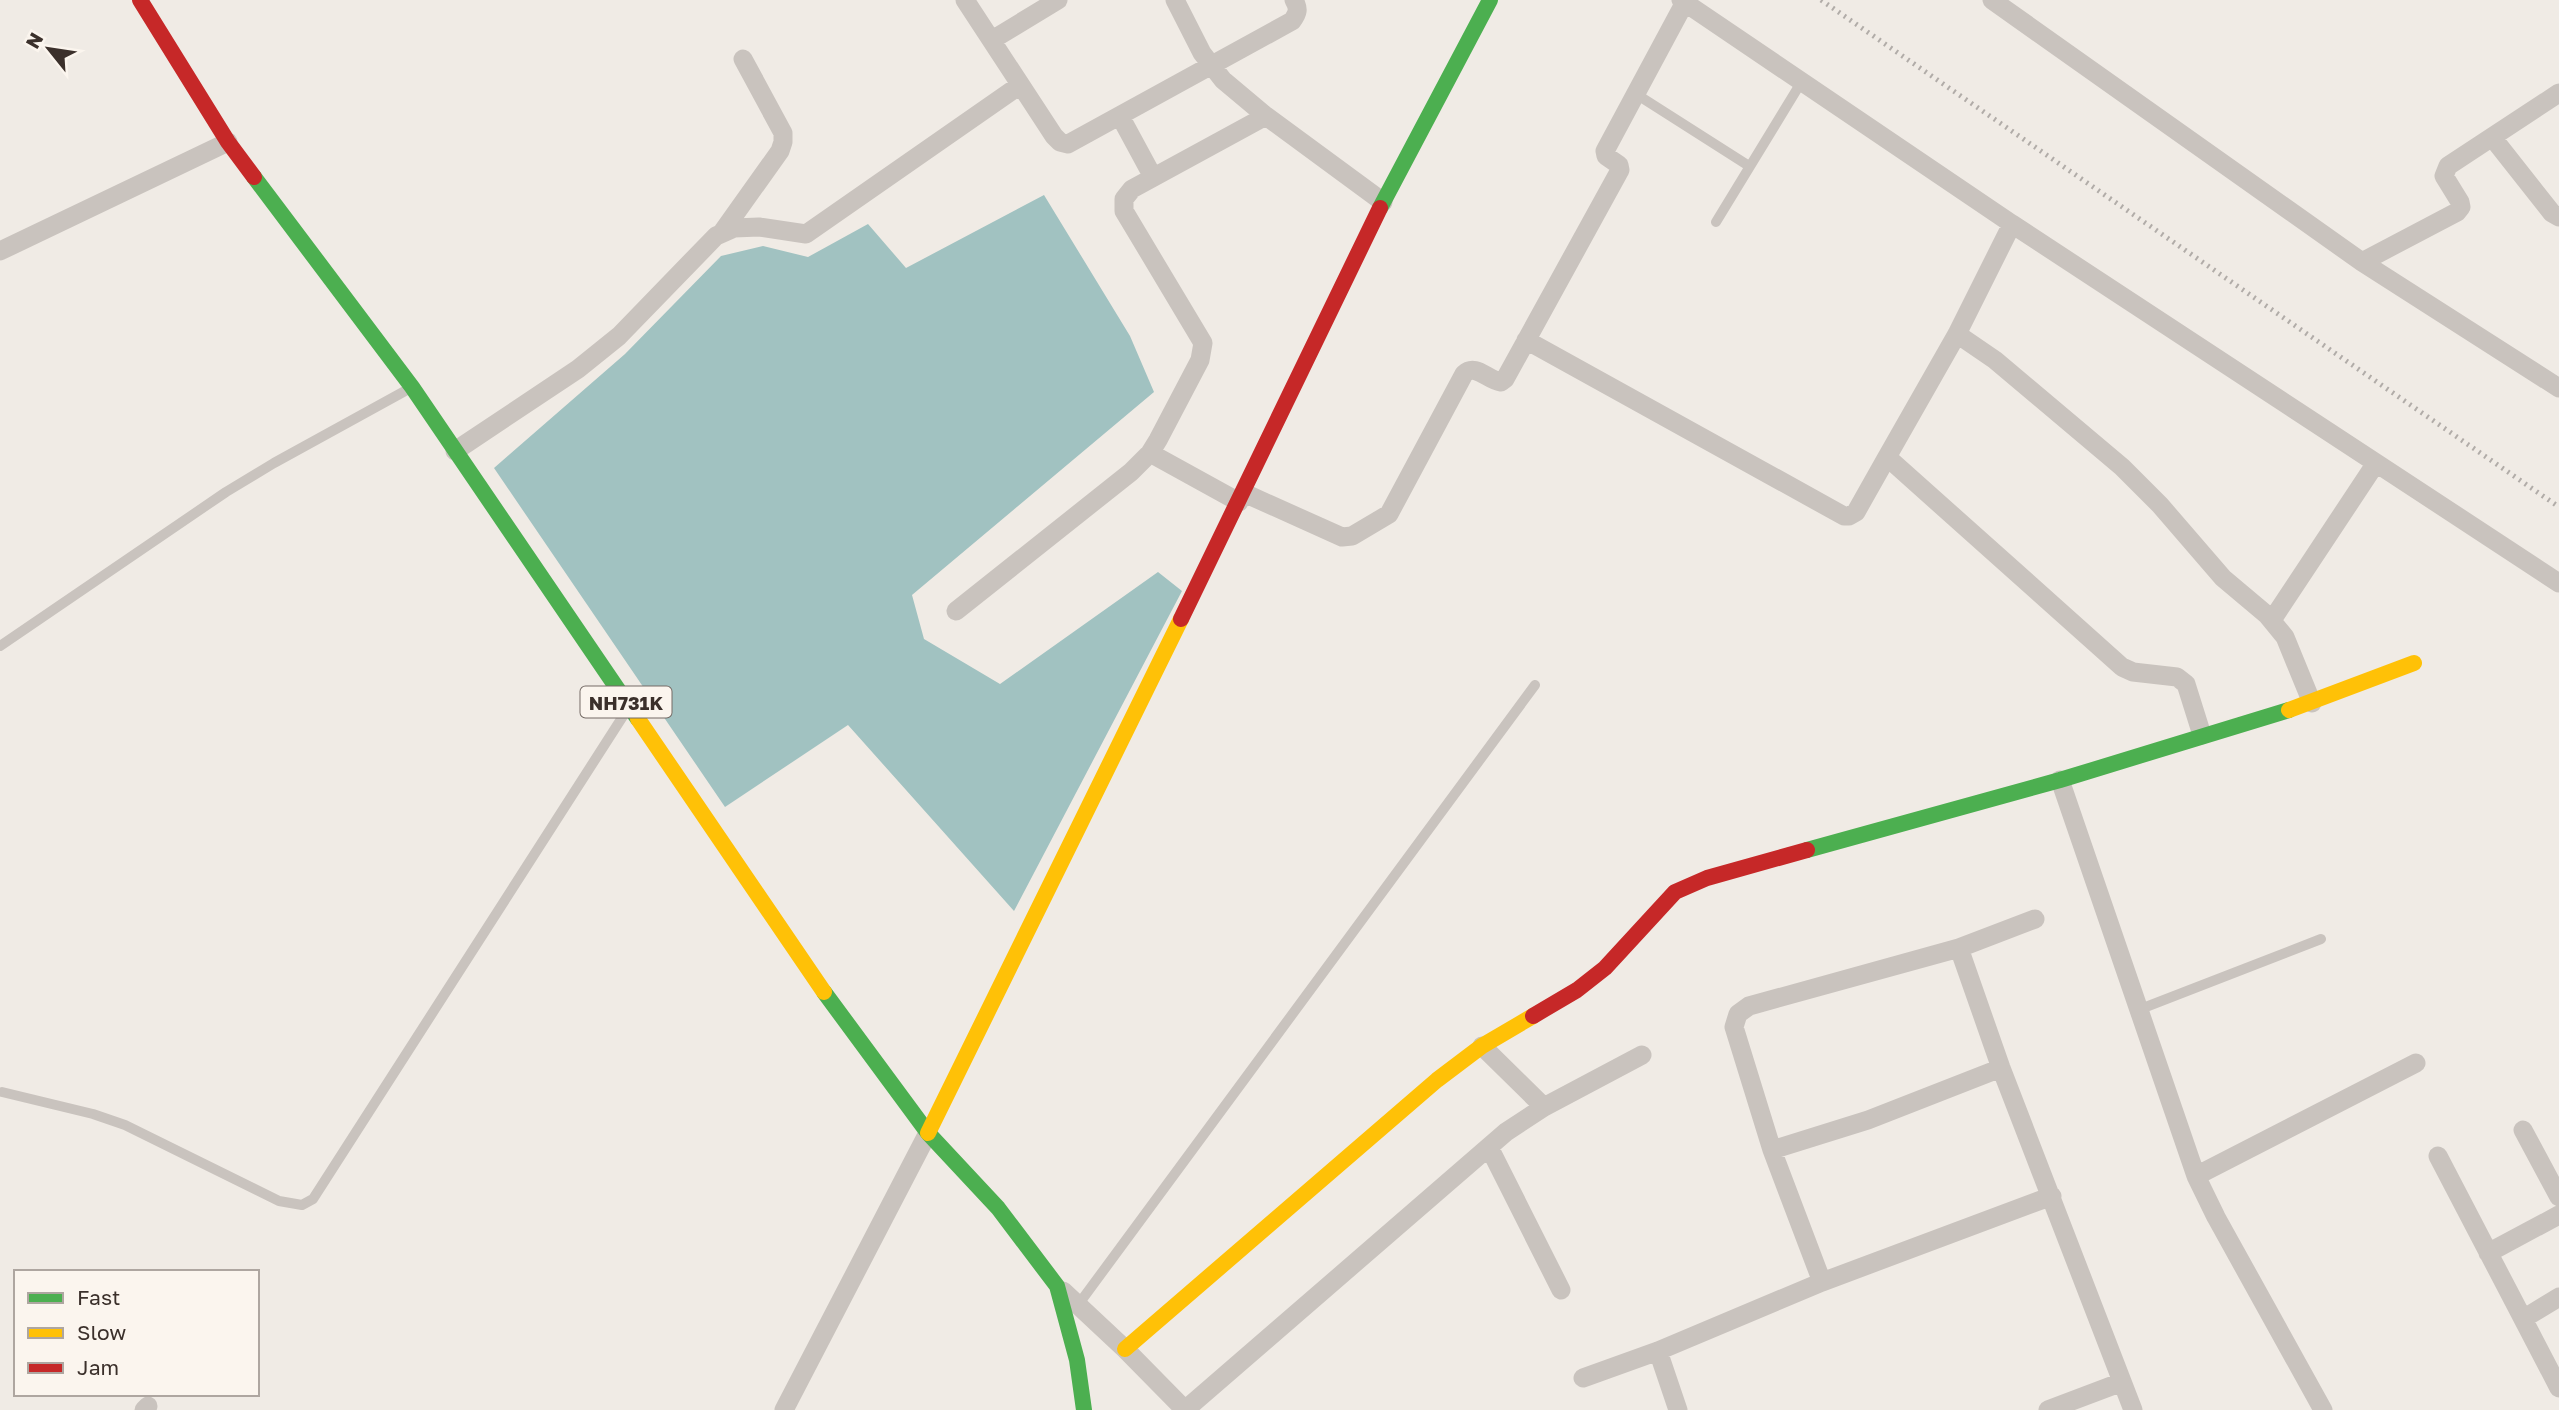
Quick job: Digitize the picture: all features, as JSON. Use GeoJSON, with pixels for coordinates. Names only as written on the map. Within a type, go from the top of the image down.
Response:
{"type":"FeatureCollection","features":[{"type":"Feature","properties":{"kind":"main road","name":"NH731K"},"geometry":{"type":"LineString","coordinates":[[140,0],[229,142],[412,387],[823,990],[928,1133],[998,1208],[1057,1286],[1077,1360],[1084,1410]]}},
{"type":"Feature","properties":{"kind":"main road"},"geometry":{"type":"LineString","coordinates":[[928,1133],[1241,498],[1383,202],[1490,0]]}},
{"type":"Feature","properties":{"kind":"main road"},"geometry":{"type":"LineString","coordinates":[[1125,1349],[1427,1088],[1482,1046],[1577,990],[1605,968],[1675,892],[1707,878],[2060,780],[2312,702],[2414,663]]}},
{"type":"Feature","properties":{"kind":"street"},"geometry":{"type":"LineString","coordinates":[[965,0],[1060,142],[1068,144],[1292,21],[1297,15],[1298,7],[1294,0]]}},
{"type":"Feature","properties":{"kind":"street"},"geometry":{"type":"LineString","coordinates":[[992,40],[1058,0]]}},
{"type":"Feature","properties":{"kind":"street"},"geometry":{"type":"LineString","coordinates":[[1175,0],[1211,66],[1223,80],[1266,116],[1383,202]]}},
{"type":"Feature","properties":{"kind":"street"},"geometry":{"type":"LineString","coordinates":[[1993,0],[2362,262],[2559,388]]}},
{"type":"Feature","properties":{"kind":"street"},"geometry":{"type":"LineString","coordinates":[[1150,453],[1241,498],[1342,537],[1352,536],[1384,519],[1394,506],[1464,374],[1468,370],[1475,370],[1501,382],[1505,379],[1620,170],[1619,165],[1606,156],[1605,151],[1683,1],[2012,224],[2559,583]]}},
{"type":"Feature","properties":{"kind":"street"},"geometry":{"type":"LineString","coordinates":[[455,451],[578,369],[619,337],[723,231],[780,151],[783,142],[783,133],[743,59]]}},
{"type":"Feature","properties":{"kind":"street"},"geometry":{"type":"LineString","coordinates":[[723,231],[769,227],[806,234],[1020,85]]}},
{"type":"Feature","properties":{"kind":"street"},"geometry":{"type":"LineString","coordinates":[[2362,262],[2457,212],[2461,207],[2460,202],[2444,176],[2448,166],[2559,93]]}},
{"type":"Feature","properties":{"kind":"street"},"geometry":{"type":"LineString","coordinates":[[1120,116],[1153,177]]}},
{"type":"Feature","properties":{"kind":"street"},"geometry":{"type":"LineString","coordinates":[[956,611],[1131,472],[1150,453],[1203,351],[1203,343],[1124,211],[1124,199],[1132,189],[1266,116]]}},
{"type":"Feature","properties":{"kind":"street"},"geometry":{"type":"LineString","coordinates":[[2492,137],[2552,213],[2559,217]]}},
{"type":"Feature","properties":{"kind":"street"},"geometry":{"type":"LineString","coordinates":[[0,251],[229,142]]}},
{"type":"Feature","properties":{"kind":"street"},"geometry":{"type":"LineString","coordinates":[[1526,340],[1844,516],[1849,516],[1856,512],[1957,334],[2012,224]]}},
{"type":"Feature","properties":{"kind":"street"},"geometry":{"type":"LineString","coordinates":[[1957,334],[1995,360],[2122,467],[2160,505],[2223,578],[2272,620],[2285,637],[2312,702]]}},
{"type":"Feature","properties":{"kind":"street"},"geometry":{"type":"LineString","coordinates":[[1887,457],[2122,667],[2133,672],[2182,679],[2202,734]]}},
{"type":"Feature","properties":{"kind":"street"},"geometry":{"type":"LineString","coordinates":[[2272,620],[2376,463]]}},
{"type":"Feature","properties":{"kind":"street"},"geometry":{"type":"LineString","coordinates":[[2060,780],[2196,1176],[2323,1410]]}},
{"type":"Feature","properties":{"kind":"street"},"geometry":{"type":"LineString","coordinates":[[1822,1282],[1772,1150],[1734,1027],[1738,1014],[1749,1006],[1959,948],[2035,919]]}},
{"type":"Feature","properties":{"kind":"street"},"geometry":{"type":"LineString","coordinates":[[1959,948],[2001,1068],[2133,1410]]}},
{"type":"Feature","properties":{"kind":"street"},"geometry":{"type":"LineString","coordinates":[[1482,1046],[1544,1107]]}},
{"type":"Feature","properties":{"kind":"street"},"geometry":{"type":"LineString","coordinates":[[1057,1286],[1185,1410],[1506,1132],[1544,1107],[1642,1055]]}},
{"type":"Feature","properties":{"kind":"street"},"geometry":{"type":"LineString","coordinates":[[2196,1176],[2416,1063]]}},
{"type":"Feature","properties":{"kind":"street"},"geometry":{"type":"LineString","coordinates":[[1772,1150],[1868,1120],[2001,1068]]}},
{"type":"Feature","properties":{"kind":"street"},"geometry":{"type":"LineString","coordinates":[[2523,1130],[2559,1197]]}},
{"type":"Feature","properties":{"kind":"street"},"geometry":{"type":"LineString","coordinates":[[784,1410],[928,1133]]}},
{"type":"Feature","properties":{"kind":"street"},"geometry":{"type":"LineString","coordinates":[[1489,1147],[1561,1290]]}},
{"type":"Feature","properties":{"kind":"street"},"geometry":{"type":"LineString","coordinates":[[2438,1156],[2523,1319],[2557,1377]]}},
{"type":"Feature","properties":{"kind":"street"},"geometry":{"type":"LineString","coordinates":[[1583,1378],[1658,1351],[1822,1282],[2052,1196]]}},
{"type":"Feature","properties":{"kind":"street"},"geometry":{"type":"LineString","coordinates":[[2488,1253],[2559,1215]]}},
{"type":"Feature","properties":{"kind":"street"},"geometry":{"type":"LineString","coordinates":[[2523,1319],[2559,1297]]}},
{"type":"Feature","properties":{"kind":"street"},"geometry":{"type":"LineString","coordinates":[[1658,1351],[1678,1410]]}},
{"type":"Feature","properties":{"kind":"street"},"geometry":{"type":"LineString","coordinates":[[2048,1410],[2122,1382]]}},
{"type":"Feature","properties":{"kind":"lane"},"geometry":{"type":"LineString","coordinates":[[1716,222],[1802,81]]}},
{"type":"Feature","properties":{"kind":"lane"},"geometry":{"type":"LineString","coordinates":[[1636,94],[1749,166]]}},
{"type":"Feature","properties":{"kind":"lane"},"geometry":{"type":"LineString","coordinates":[[0,646],[226,492],[325,433],[412,387]]}},
{"type":"Feature","properties":{"kind":"lane"},"geometry":{"type":"LineString","coordinates":[[1078,1305],[1535,685]]}},
{"type":"Feature","properties":{"kind":"lane"},"geometry":{"type":"LineString","coordinates":[[2,1092],[93,1114],[125,1125],[279,1201],[302,1205],[313,1199],[629,706]]}},
{"type":"Feature","properties":{"kind":"lane"},"geometry":{"type":"LineString","coordinates":[[2138,1010],[2321,939]]}},
{"type":"Feature","properties":{"kind":"water"},"geometry":{"type":"Polygon","coordinates":[[[1044,195],[1130,336],[1154,392],[912,595],[924,639],[1000,684],[1158,572],[1182,591],[1014,911],[848,725],[725,807],[494,468],[625,354],[721,256],[763,246],[808,257],[868,224],[906,268],[1044,195]]]}},
{"type":"Feature","properties":{"kind":"railway"},"geometry":{"type":"LineString","coordinates":[[1821,0],[2559,507]]}},
{"type":"Feature","properties":{"kind":"traffic: fast"},"geometry":{"type":"LineString","coordinates":[[1380,208],[1490,0]]}},
{"type":"Feature","properties":{"kind":"traffic: fast"},"geometry":{"type":"LineString","coordinates":[[254,177],[412,387],[638,719]]}},
{"type":"Feature","properties":{"kind":"traffic: fast"},"geometry":{"type":"LineString","coordinates":[[1807,850],[2060,780],[2289,710]]}},
{"type":"Feature","properties":{"kind":"traffic: fast"},"geometry":{"type":"LineString","coordinates":[[824,992],[928,1133],[998,1208],[1057,1286],[1077,1360],[1084,1410]]}},
{"type":"Feature","properties":{"kind":"traffic: slow"},"geometry":{"type":"LineString","coordinates":[[928,1133],[1181,619]]}},
{"type":"Feature","properties":{"kind":"traffic: slow"},"geometry":{"type":"LineString","coordinates":[[2289,710],[2414,663]]}},
{"type":"Feature","properties":{"kind":"traffic: slow"},"geometry":{"type":"LineString","coordinates":[[638,719],[824,992]]}},
{"type":"Feature","properties":{"kind":"traffic: slow"},"geometry":{"type":"LineString","coordinates":[[1125,1349],[1437,1080],[1482,1046],[1533,1016]]}},
{"type":"Feature","properties":{"kind":"traffic: jam"},"geometry":{"type":"LineString","coordinates":[[140,0],[228,142],[254,177]]}},
{"type":"Feature","properties":{"kind":"traffic: jam"},"geometry":{"type":"LineString","coordinates":[[1181,619],[1380,208]]}},
{"type":"Feature","properties":{"kind":"traffic: jam"},"geometry":{"type":"LineString","coordinates":[[1533,1016],[1577,990],[1605,968],[1675,892],[1707,878],[1807,850]]}}]}
